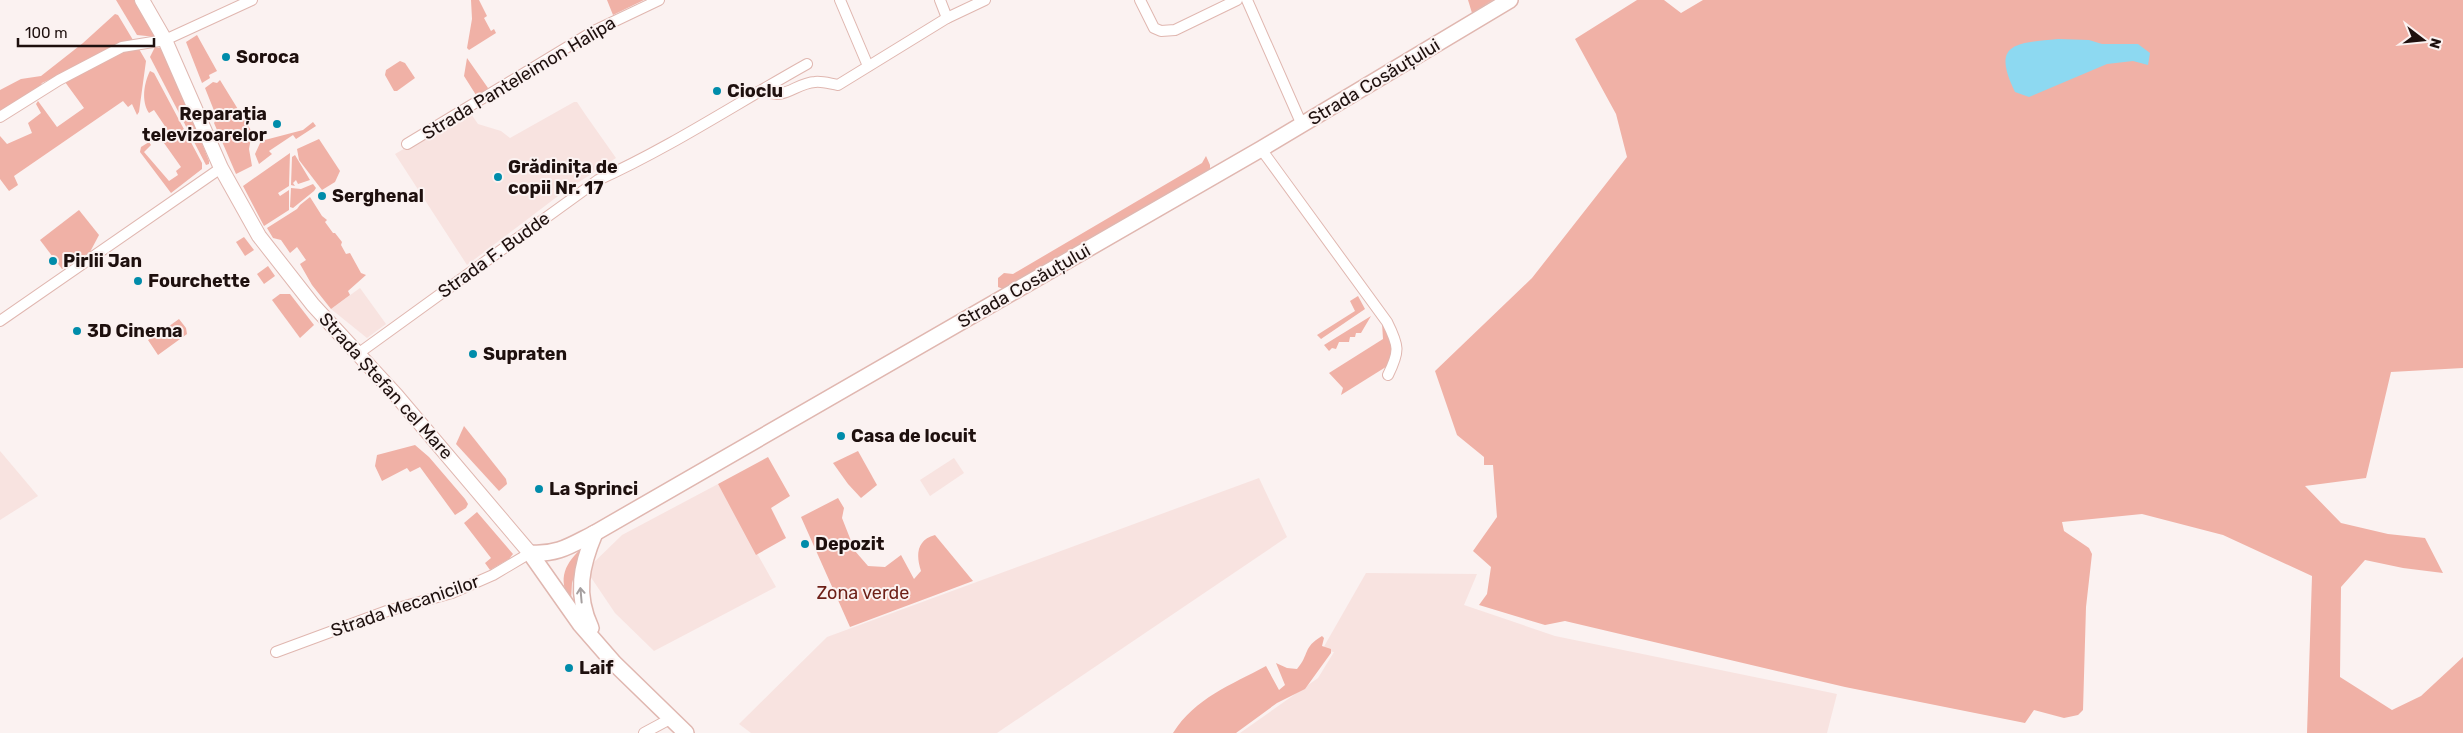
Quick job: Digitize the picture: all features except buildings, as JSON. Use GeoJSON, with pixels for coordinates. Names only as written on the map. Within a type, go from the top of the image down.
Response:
{"type":"FeatureCollection","features":[{"type":"Feature","properties":{"kind":"main road","name":"Strada Ștefan cel Mare"},"geometry":{"type":"LineString","coordinates":[[142,0],[166,40],[220,168],[265,243],[314,305],[359,353],[530,553],[566,606],[614,663],[686,733]]}},
{"type":"Feature","properties":{"kind":"main road","name":"Strada Cosăuțului"},"geometry":{"type":"LineString","coordinates":[[530,553],[548,554],[560,551],[595,533],[1261,149],[1510,0]]}},
{"type":"Feature","properties":{"kind":"main road"},"geometry":{"type":"LineString","coordinates":[[595,533],[581,571],[580,593],[585,617],[596,641]]}},
{"type":"Feature","properties":{"kind":"street"},"geometry":{"type":"LineString","coordinates":[[0,117],[59,80],[122,47],[166,40],[252,0]]}},
{"type":"Feature","properties":{"kind":"street","name":"Strada Panteleimon Halipa"},"geometry":{"type":"LineString","coordinates":[[407,144],[594,31],[659,0]]}},
{"type":"Feature","properties":{"kind":"street"},"geometry":{"type":"LineString","coordinates":[[840,0],[868,66]]}},
{"type":"Feature","properties":{"kind":"street"},"geometry":{"type":"LineString","coordinates":[[940,0],[947,18]]}},
{"type":"Feature","properties":{"kind":"street"},"geometry":{"type":"LineString","coordinates":[[763,90],[771,95],[781,95],[804,84],[815,82],[838,85],[848,82],[868,66],[947,18],[986,0]]}},
{"type":"Feature","properties":{"kind":"street"},"geometry":{"type":"LineString","coordinates":[[1140,0],[1154,28],[1167,31],[1175,30],[1237,0]]}},
{"type":"Feature","properties":{"kind":"street"},"geometry":{"type":"LineString","coordinates":[[1247,0],[1302,125]]}},
{"type":"Feature","properties":{"kind":"street","name":"Strada F. Budde"},"geometry":{"type":"LineString","coordinates":[[359,353],[598,180],[634,163],[807,64]]}},
{"type":"Feature","properties":{"kind":"street"},"geometry":{"type":"LineString","coordinates":[[1261,149],[1387,322],[1398,343],[1397,358],[1388,375]]}},
{"type":"Feature","properties":{"kind":"street"},"geometry":{"type":"LineString","coordinates":[[0,321],[220,168]]}},
{"type":"Feature","properties":{"kind":"street","name":"Strada Mecanicilor"},"geometry":{"type":"LineString","coordinates":[[276,652],[387,611],[452,593],[493,575],[530,553]]}},
{"type":"Feature","properties":{"kind":"street"},"geometry":{"type":"LineString","coordinates":[[644,733],[670,719]]}},
{"type":"Feature","properties":{"kind":"shaded area","name":"Grădinița de copii Nr. 17"},"geometry":{"type":"Polygon","coordinates":[[[577,102],[616,158],[562,193],[467,265],[395,154],[469,111],[478,124],[501,131],[510,138],[577,102]]]}},
{"type":"Feature","properties":{"kind":"shaded area"},"geometry":{"type":"Polygon","coordinates":[[[360,288],[386,324],[367,338],[331,309],[360,288]]]}},
{"type":"Feature","properties":{"kind":"shaded area"},"geometry":{"type":"Polygon","coordinates":[[[0,451],[38,496],[0,520],[0,451]]]}},
{"type":"Feature","properties":{"kind":"shaded area"},"geometry":{"type":"Polygon","coordinates":[[[954,458],[964,473],[930,496],[920,480],[954,458]]]}},
{"type":"Feature","properties":{"kind":"shaded area"},"geometry":{"type":"Polygon","coordinates":[[[1259,478],[1287,537],[997,733],[751,733],[739,724],[827,637],[1259,478]]]}},
{"type":"Feature","properties":{"kind":"shaded area"},"geometry":{"type":"Polygon","coordinates":[[[718,484],[776,587],[654,651],[615,613],[586,570],[622,535],[718,484]]]}},
{"type":"Feature","properties":{"kind":"shaded area"},"geometry":{"type":"Polygon","coordinates":[[[1366,573],[1477,574],[1464,605],[1555,636],[1837,694],[1827,733],[1240,733],[1318,678],[1334,652],[1322,650],[1366,573]]]}},
{"type":"Feature","properties":{"kind":"green space"},"geometry":{"type":"Polygon","coordinates":[[[116,0],[134,0],[156,37],[137,35],[116,0]]]}},
{"type":"Feature","properties":{"kind":"green space"},"geometry":{"type":"Polygon","coordinates":[[[471,0],[479,0],[487,16],[484,18],[491,31],[494,29],[496,33],[469,50],[467,48],[472,19],[471,0]]]}},
{"type":"Feature","properties":{"kind":"green space"},"geometry":{"type":"Polygon","coordinates":[[[607,0],[644,0],[613,15],[607,0]]]}},
{"type":"Feature","properties":{"kind":"green space"},"geometry":{"type":"Polygon","coordinates":[[[1468,0],[1493,0],[1472,13],[1468,0]]]}},
{"type":"Feature","properties":{"kind":"green space"},"geometry":{"type":"Polygon","coordinates":[[[1637,0],[1664,0],[1681,13],[1703,0],[2463,0],[2463,368],[2391,372],[2366,478],[2305,486],[2341,523],[2388,534],[2425,538],[2443,573],[2403,568],[2365,560],[2341,587],[2340,677],[2392,710],[2421,696],[2463,657],[2463,733],[2307,733],[2312,576],[2223,535],[2142,514],[2062,522],[2064,531],[2089,548],[2092,554],[2086,607],[2083,710],[2078,715],[2064,718],[2034,710],[2025,723],[1845,687],[1565,621],[1545,625],[1479,605],[1487,594],[1491,567],[1473,551],[1497,517],[1493,465],[1484,465],[1484,457],[1457,435],[1435,371],[1532,278],[1627,157],[1616,114],[1575,39],[1637,0]]]}},
{"type":"Feature","properties":{"kind":"green space"},"geometry":{"type":"Polygon","coordinates":[[[115,14],[118,15],[133,40],[42,83],[39,88],[0,113],[0,90],[21,79],[41,76],[83,43],[115,14]]]}},
{"type":"Feature","properties":{"kind":"green space"},"geometry":{"type":"Polygon","coordinates":[[[197,35],[217,71],[209,75],[210,78],[202,83],[186,42],[197,35]]]}},
{"type":"Feature","properties":{"kind":"green space"},"geometry":{"type":"Polygon","coordinates":[[[155,47],[161,48],[181,90],[209,164],[206,165],[150,57],[155,47]]]}},
{"type":"Feature","properties":{"kind":"green space"},"geometry":{"type":"Polygon","coordinates":[[[123,48],[139,49],[146,61],[137,115],[132,104],[128,107],[123,101],[14,176],[18,185],[9,191],[0,179],[0,136],[7,144],[32,133],[28,123],[41,113],[36,104],[38,101],[57,127],[84,108],[65,82],[123,48]]]}},
{"type":"Feature","properties":{"kind":"green space"},"geometry":{"type":"Polygon","coordinates":[[[467,58],[488,88],[486,93],[465,104],[476,95],[464,76],[467,58]]]}},
{"type":"Feature","properties":{"kind":"green space"},"geometry":{"type":"Polygon","coordinates":[[[400,61],[405,63],[415,78],[397,91],[394,91],[385,75],[386,70],[400,61]]]}},
{"type":"Feature","properties":{"kind":"green space"},"geometry":{"type":"Polygon","coordinates":[[[150,71],[154,73],[202,163],[202,169],[171,193],[140,152],[141,147],[149,142],[151,145],[144,152],[169,181],[178,175],[176,171],[181,167],[164,143],[173,138],[154,110],[149,113],[146,108],[144,98],[145,86],[150,71]]]}},
{"type":"Feature","properties":{"kind":"green space"},"geometry":{"type":"Polygon","coordinates":[[[220,80],[252,132],[249,149],[252,166],[236,174],[214,123],[217,118],[205,88],[213,82],[217,83],[220,80]]]}},
{"type":"Feature","properties":{"kind":"green space"},"geometry":{"type":"Polygon","coordinates":[[[313,122],[316,126],[296,139],[293,135],[269,151],[272,154],[259,164],[255,154],[261,141],[303,130],[313,122]]]}},
{"type":"Feature","properties":{"kind":"green space"},"geometry":{"type":"Polygon","coordinates":[[[319,139],[340,171],[335,182],[322,190],[299,160],[297,149],[319,139]]]}},
{"type":"Feature","properties":{"kind":"green space"},"geometry":{"type":"Polygon","coordinates":[[[290,153],[289,186],[278,193],[280,196],[289,190],[289,210],[264,226],[243,186],[290,153]]]}},
{"type":"Feature","properties":{"kind":"green space"},"geometry":{"type":"Polygon","coordinates":[[[295,155],[310,180],[298,184],[296,180],[293,183],[295,186],[291,185],[292,157],[295,155]]]}},
{"type":"Feature","properties":{"kind":"green space"},"geometry":{"type":"Polygon","coordinates":[[[1206,156],[1210,170],[1003,289],[998,287],[998,278],[1004,273],[1013,274],[1202,163],[1206,156]]]}},
{"type":"Feature","properties":{"kind":"green space"},"geometry":{"type":"Polygon","coordinates":[[[313,184],[316,188],[314,191],[293,208],[290,207],[291,188],[301,189],[313,184]]]}},
{"type":"Feature","properties":{"kind":"green space"},"geometry":{"type":"Polygon","coordinates":[[[310,197],[322,216],[327,220],[325,222],[342,242],[341,245],[346,254],[350,253],[361,273],[366,275],[348,291],[350,295],[331,309],[312,285],[300,264],[306,260],[297,247],[290,253],[281,240],[273,238],[267,228],[297,209],[310,197]]]}},
{"type":"Feature","properties":{"kind":"green space"},"geometry":{"type":"Polygon","coordinates":[[[79,210],[99,235],[90,252],[62,269],[40,240],[79,210]]]}},
{"type":"Feature","properties":{"kind":"green space"},"geometry":{"type":"Polygon","coordinates":[[[244,237],[254,250],[245,256],[236,242],[244,237]]]}},
{"type":"Feature","properties":{"kind":"green space"},"geometry":{"type":"Polygon","coordinates":[[[268,266],[275,276],[264,284],[257,274],[268,266]]]}},
{"type":"Feature","properties":{"kind":"green space"},"geometry":{"type":"Polygon","coordinates":[[[280,294],[290,294],[314,325],[300,338],[272,300],[280,294]]]}},
{"type":"Feature","properties":{"kind":"green space"},"geometry":{"type":"Polygon","coordinates":[[[1358,296],[1365,309],[1321,339],[1317,335],[1355,311],[1350,301],[1358,296]]]}},
{"type":"Feature","properties":{"kind":"green space"},"geometry":{"type":"Polygon","coordinates":[[[1371,316],[1361,333],[1356,333],[1355,337],[1350,337],[1349,342],[1339,342],[1336,349],[1332,348],[1329,351],[1324,345],[1371,316]]]}},
{"type":"Feature","properties":{"kind":"green space"},"geometry":{"type":"Polygon","coordinates":[[[179,319],[186,328],[187,334],[158,355],[148,340],[155,335],[157,339],[160,336],[158,334],[179,319]]]}},
{"type":"Feature","properties":{"kind":"green space"},"geometry":{"type":"Polygon","coordinates":[[[1382,323],[1393,342],[1389,365],[1341,395],[1343,388],[1329,373],[1383,339],[1382,323]]]}},
{"type":"Feature","properties":{"kind":"green space"},"geometry":{"type":"Polygon","coordinates":[[[464,426],[506,479],[507,484],[499,491],[456,444],[464,426]]]}},
{"type":"Feature","properties":{"kind":"green space"},"geometry":{"type":"Polygon","coordinates":[[[415,445],[429,457],[465,499],[468,504],[466,508],[455,515],[420,467],[410,472],[407,468],[382,481],[375,466],[377,455],[415,445]]]}},
{"type":"Feature","properties":{"kind":"green space"},"geometry":{"type":"Polygon","coordinates":[[[858,451],[877,485],[861,498],[833,463],[858,451]]]}},
{"type":"Feature","properties":{"kind":"green space"},"geometry":{"type":"Polygon","coordinates":[[[768,457],[790,496],[771,508],[786,538],[756,555],[718,484],[768,457]]]}},
{"type":"Feature","properties":{"kind":"green space","name":"Zona verde"},"geometry":{"type":"Polygon","coordinates":[[[838,498],[844,508],[842,518],[855,551],[868,566],[885,567],[901,555],[914,579],[921,571],[918,560],[919,549],[924,541],[935,535],[973,581],[850,627],[801,517],[838,498]]]}},
{"type":"Feature","properties":{"kind":"green space"},"geometry":{"type":"Polygon","coordinates":[[[477,512],[513,554],[509,559],[490,570],[485,563],[491,558],[464,523],[477,512]]]}},
{"type":"Feature","properties":{"kind":"green space"},"geometry":{"type":"Polygon","coordinates":[[[583,547],[572,583],[571,601],[564,585],[565,571],[572,559],[583,547]]]}},
{"type":"Feature","properties":{"kind":"green space"},"geometry":{"type":"Polygon","coordinates":[[[1322,636],[1324,638],[1322,646],[1331,649],[1331,653],[1305,689],[1277,703],[1236,733],[1173,733],[1192,710],[1203,701],[1266,666],[1279,690],[1285,685],[1276,663],[1287,668],[1297,669],[1311,644],[1322,636]]]}},
{"type":"Feature","properties":{"kind":"water"},"geometry":{"type":"Polygon","coordinates":[[[2058,39],[2089,40],[2102,44],[2138,44],[2150,53],[2148,65],[2133,61],[2107,64],[2029,97],[2015,92],[2008,76],[2006,64],[2007,55],[2011,49],[2030,42],[2058,39]]]}},
{"type":"Feature","properties":{"kind":"place","name":"Soroca"},"geometry":{"type":"Point","coordinates":[226,57]}},
{"type":"Feature","properties":{"kind":"place","name":"Cioclu"},"geometry":{"type":"Point","coordinates":[717,91]}},
{"type":"Feature","properties":{"kind":"place","name":"Reparația televizoarelor"},"geometry":{"type":"Point","coordinates":[277,124]}},
{"type":"Feature","properties":{"kind":"place","name":"Grădinița de copii Nr. 17"},"geometry":{"type":"Point","coordinates":[498,177]}},
{"type":"Feature","properties":{"kind":"place","name":"Serghenal"},"geometry":{"type":"Point","coordinates":[322,196]}},
{"type":"Feature","properties":{"kind":"place","name":"Pirlii Jan"},"geometry":{"type":"Point","coordinates":[53,261]}},
{"type":"Feature","properties":{"kind":"place","name":"Fourchette"},"geometry":{"type":"Point","coordinates":[138,281]}},
{"type":"Feature","properties":{"kind":"place","name":"3D Cinema"},"geometry":{"type":"Point","coordinates":[77,331]}},
{"type":"Feature","properties":{"kind":"place","name":"Supraten"},"geometry":{"type":"Point","coordinates":[473,354]}},
{"type":"Feature","properties":{"kind":"place","name":"Casa de locuit"},"geometry":{"type":"Point","coordinates":[841,436]}},
{"type":"Feature","properties":{"kind":"place","name":"La Sprinci"},"geometry":{"type":"Point","coordinates":[539,489]}},
{"type":"Feature","properties":{"kind":"place","name":"Depozit"},"geometry":{"type":"Point","coordinates":[805,544]}},
{"type":"Feature","properties":{"kind":"place","name":"Laif"},"geometry":{"type":"Point","coordinates":[569,668]}}]}
